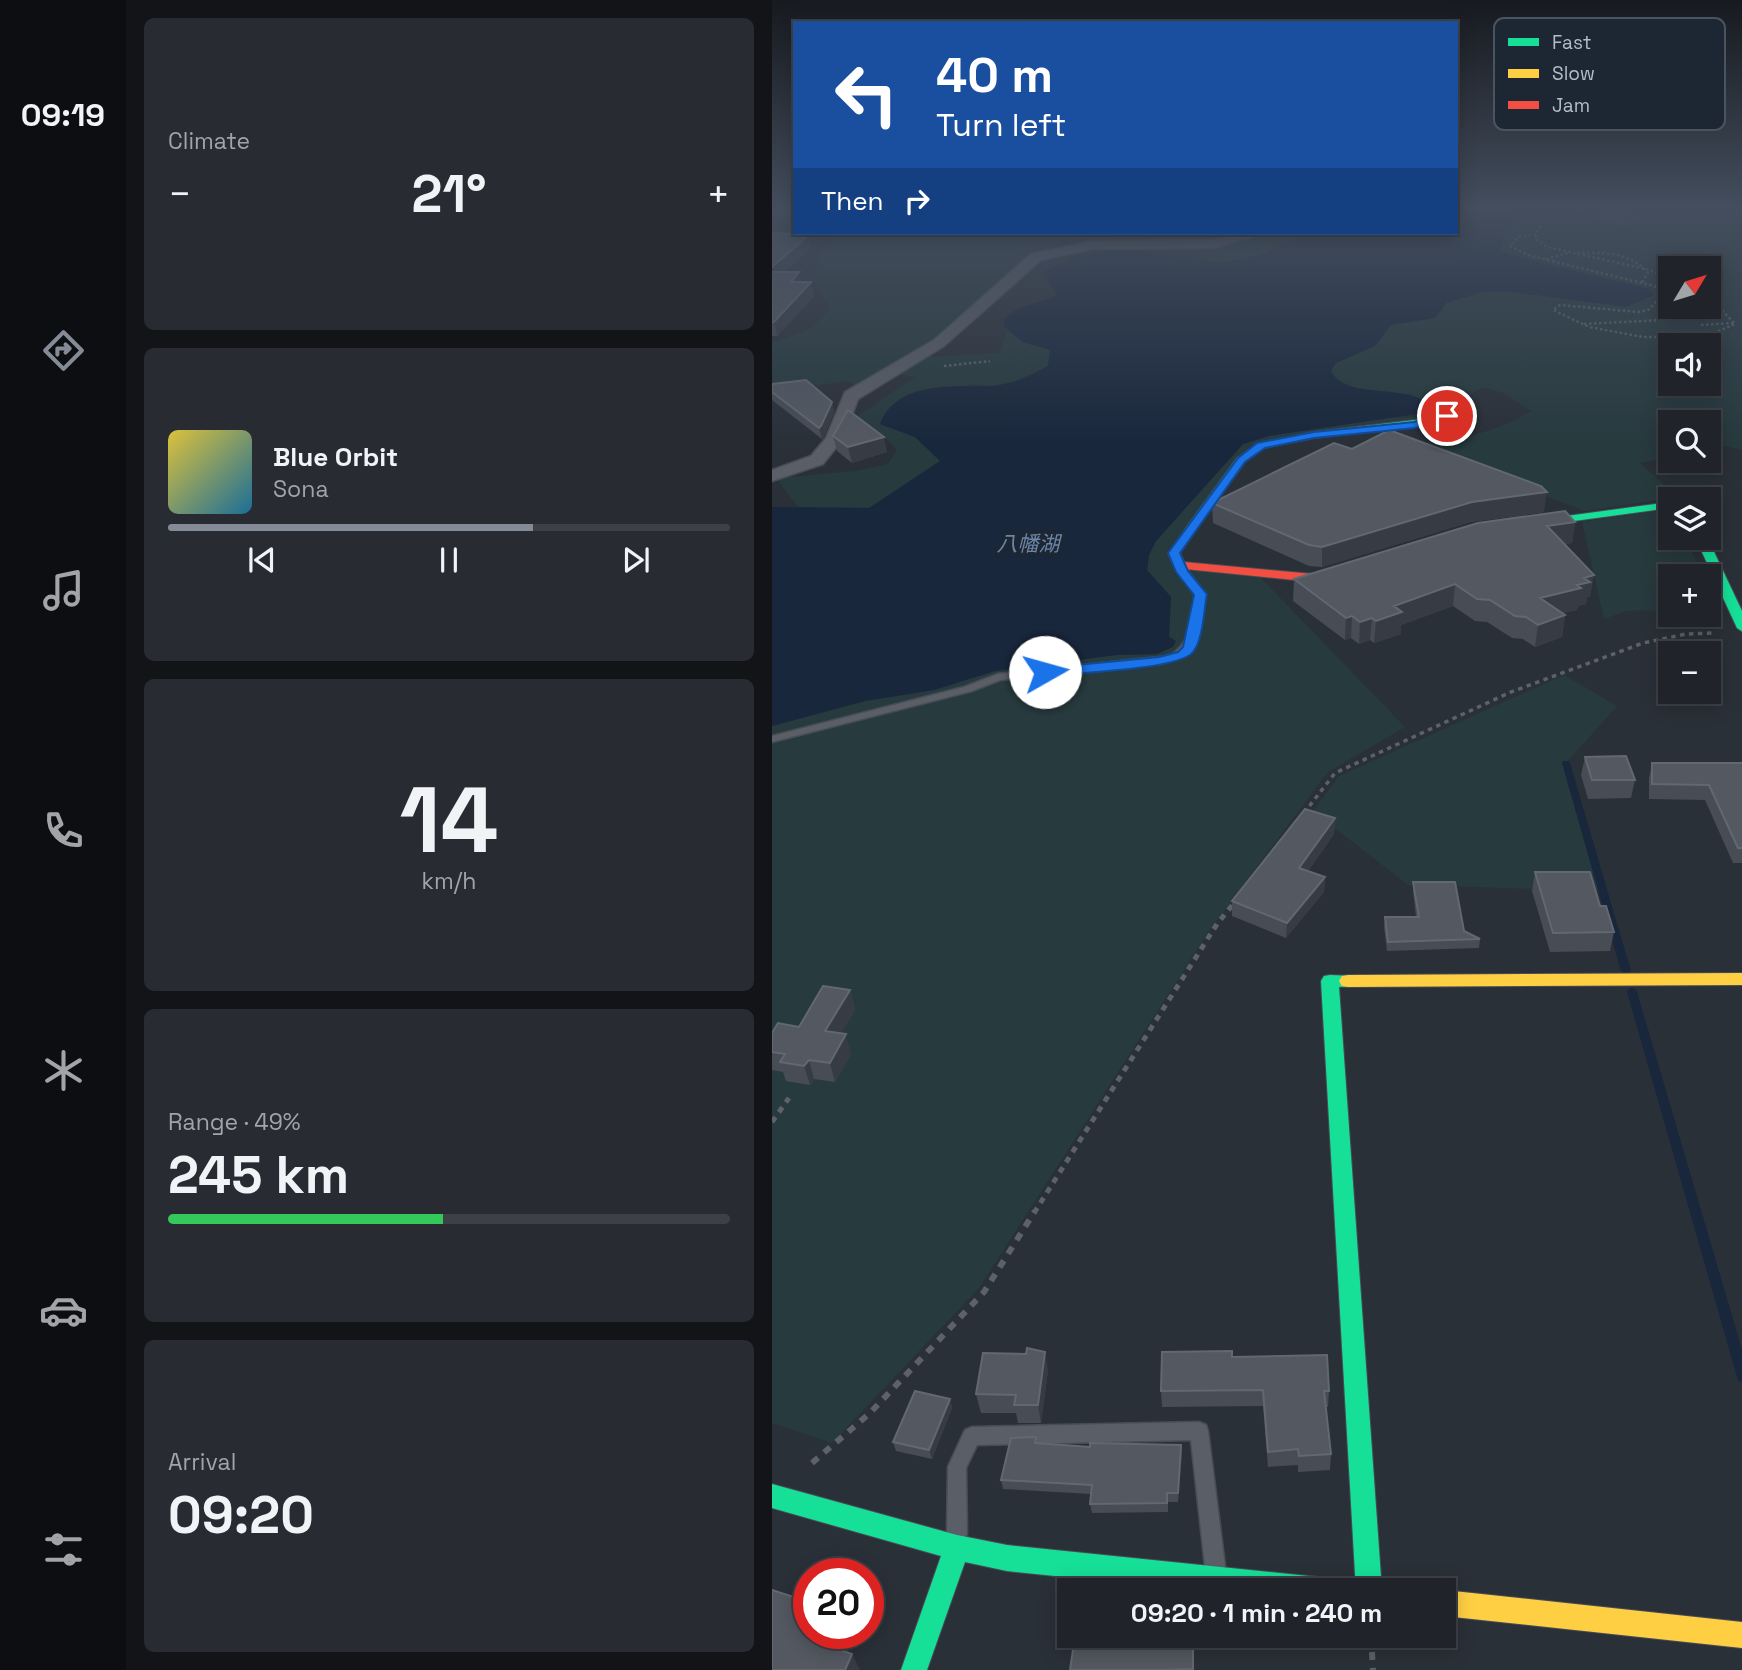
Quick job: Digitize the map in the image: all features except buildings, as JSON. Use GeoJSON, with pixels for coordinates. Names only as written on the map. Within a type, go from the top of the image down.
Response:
{"type":"FeatureCollection","features":[{"type":"Feature","properties":{"kind":"street"},"geometry":{"type":"LineString","coordinates":[[772,476],[817,460],[834,439],[851,396],[939,343],[1002,287]]}},
{"type":"Feature","properties":{"kind":"street"},"geometry":{"type":"LineString","coordinates":[[1368,565],[1324,579],[1179,565],[1174,553],[1241,460],[1261,446],[1314,435],[1434,421],[1467,401]]}},
{"type":"Feature","properties":{"kind":"street"},"geometry":{"type":"LineString","coordinates":[[1511,526],[1658,507]]}},
{"type":"Feature","properties":{"kind":"street"},"geometry":{"type":"LineString","coordinates":[[1707,550],[1742,627]]}},
{"type":"Feature","properties":{"kind":"street"},"geometry":{"type":"LineString","coordinates":[[1368,1578],[1330,981],[1742,979]]}},
{"type":"Feature","properties":{"kind":"street"},"geometry":{"type":"LineString","coordinates":[[772,1497],[957,1548],[1007,1558],[1206,1578]]}},
{"type":"Feature","properties":{"kind":"street"},"geometry":{"type":"LineString","coordinates":[[914,1670],[957,1548]]}},
{"type":"Feature","properties":{"kind":"street"},"geometry":{"type":"LineString","coordinates":[[1456,1604],[1742,1635]]}},
{"type":"Feature","properties":{"kind":"lane"},"geometry":{"type":"LineString","coordinates":[[772,739],[968,689],[998,677],[1160,661],[1182,655],[1189,649],[1200,594],[1179,565]]}},
{"type":"Feature","properties":{"kind":"lane"},"geometry":{"type":"LineString","coordinates":[[957,1548],[957,1467],[972,1436],[1199,1431],[1216,1578]]}},
{"type":"Feature","properties":{"kind":"path"},"geometry":{"type":"LineString","coordinates":[[1650,287],[1665,293],[1648,310],[1625,312],[1561,305],[1553,310],[1580,324],[1643,337],[1705,337],[1734,323]]}},
{"type":"Feature","properties":{"kind":"path"},"geometry":{"type":"LineString","coordinates":[[1721,309],[1734,323]]}},
{"type":"Feature","properties":{"kind":"path"},"geometry":{"type":"LineString","coordinates":[[1580,324],[1664,319]]}},
{"type":"Feature","properties":{"kind":"path"},"geometry":{"type":"LineString","coordinates":[[1701,325],[1734,323]]}},
{"type":"Feature","properties":{"kind":"path"},"geometry":{"type":"LineString","coordinates":[[1301,816],[1335,773],[1511,692],[1643,643],[1687,634],[1714,633]]}},
{"type":"Feature","properties":{"kind":"path"},"geometry":{"type":"LineString","coordinates":[[772,1497],[870,1413],[984,1292],[1217,924],[1242,892]]}},
{"type":"Feature","properties":{"kind":"path"},"geometry":{"type":"LineString","coordinates":[[772,1122],[789,1098]]}},
{"type":"Feature","properties":{"kind":"path"},"geometry":{"type":"LineString","coordinates":[[1372,1648],[1373,1670]]}},
{"type":"Feature","properties":{"kind":"green space"},"geometry":{"type":"Polygon","coordinates":[[[817,287],[996,287],[922,350],[858,388],[847,381],[772,392],[772,343],[812,328],[830,309],[817,287]]]}},
{"type":"Feature","properties":{"kind":"green space"},"geometry":{"type":"Polygon","coordinates":[[[1641,287],[1658,287],[1658,319],[1721,319],[1721,287],[1742,287],[1742,450],[1721,447],[1721,410],[1658,410],[1658,459],[1640,463],[1667,487],[1658,487],[1658,500],[1585,511],[1408,445],[1486,431],[1531,411],[1504,393],[1483,387],[1430,419],[1260,443],[1168,550],[1175,574],[1185,580],[1193,570],[1261,578],[1405,727],[1328,772],[1209,931],[979,1288],[832,1443],[772,1423],[772,726],[865,701],[934,690],[995,671],[1116,655],[1157,654],[1169,637],[1171,597],[1147,570],[1149,555],[1156,541],[1243,444],[1269,436],[1384,418],[1416,417],[1413,395],[1367,390],[1344,383],[1336,378],[1331,370],[1336,363],[1375,346],[1391,325],[1442,312],[1446,303],[1490,291],[1637,303],[1649,289],[1641,287]]]}},
{"type":"Feature","properties":{"kind":"green space"},"geometry":{"type":"Polygon","coordinates":[[[1007,330],[1023,342],[1051,350],[1048,366],[1015,381],[992,386],[970,384],[880,424],[915,437],[941,461],[869,508],[798,507],[776,478],[855,471],[888,464],[897,450],[856,417],[915,377],[898,374],[928,357],[1000,353],[1007,330]]]}},
{"type":"Feature","properties":{"kind":"green space"},"geometry":{"type":"Polygon","coordinates":[[[1657,511],[1658,550],[1690,550],[1698,564],[1658,564],[1658,610],[1627,611],[1604,619],[1582,522],[1657,511]]]}},
{"type":"Feature","properties":{"kind":"green space"},"geometry":{"type":"Polygon","coordinates":[[[1564,675],[1617,706],[1566,763],[1603,891],[1408,885],[1313,811],[1339,776],[1564,675]]]}},
{"type":"Feature","properties":{"kind":"water","name":"八幡湖"},"geometry":{"type":"Polygon","coordinates":[[[1052,287],[1640,287],[1649,289],[1654,295],[1626,307],[1505,291],[1480,292],[1446,303],[1435,318],[1391,325],[1375,346],[1336,363],[1331,370],[1337,379],[1348,385],[1419,398],[1429,405],[1430,412],[1269,436],[1243,444],[1156,541],[1149,555],[1147,570],[1171,597],[1169,637],[1176,641],[1173,647],[1157,654],[1116,655],[995,671],[934,690],[865,701],[772,726],[772,507],[869,508],[940,461],[915,437],[880,424],[888,410],[913,393],[945,387],[1006,384],[1048,366],[1050,350],[1023,342],[1004,326],[1004,319],[1017,309],[1057,296],[1052,287]]]}},
{"type":"Feature","properties":{"kind":"waterway"},"geometry":{"type":"LineString","coordinates":[[1566,763],[1626,971]]}},
{"type":"Feature","properties":{"kind":"waterway"},"geometry":{"type":"LineString","coordinates":[[1632,992],[1743,1377]]}},
{"type":"Feature","properties":{"kind":"traffic: fast"},"geometry":{"type":"LineString","coordinates":[[1191,529],[1241,460],[1261,446],[1314,435],[1434,421],[1468,401]]}},
{"type":"Feature","properties":{"kind":"traffic: fast"},"geometry":{"type":"LineString","coordinates":[[1522,525],[1658,507]]}},
{"type":"Feature","properties":{"kind":"traffic: fast"},"geometry":{"type":"LineString","coordinates":[[1707,550],[1743,628]]}},
{"type":"Feature","properties":{"kind":"traffic: fast"},"geometry":{"type":"LineString","coordinates":[[1348,981],[1330,981],[1368,1578]]}},
{"type":"Feature","properties":{"kind":"traffic: fast"},"geometry":{"type":"LineString","coordinates":[[772,1496],[957,1548],[1007,1558],[1202,1578]]}},
{"type":"Feature","properties":{"kind":"traffic: fast"},"geometry":{"type":"LineString","coordinates":[[914,1670],[957,1548]]}},
{"type":"Feature","properties":{"kind":"traffic: slow"},"geometry":{"type":"LineString","coordinates":[[1348,981],[1743,979]]}},
{"type":"Feature","properties":{"kind":"traffic: slow"},"geometry":{"type":"LineString","coordinates":[[1456,1604],[1743,1635]]}},
{"type":"Feature","properties":{"kind":"traffic: jam"},"geometry":{"type":"LineString","coordinates":[[1191,529],[1174,553],[1179,565],[1324,579],[1348,572]]}},
{"type":"Feature","properties":{"kind":"route"},"geometry":{"type":"LineString","coordinates":[[1045,672],[1173,659],[1189,649],[1200,594],[1182,572],[1174,553],[1241,460],[1261,446],[1314,435],[1415,425],[1447,416]]}}]}
